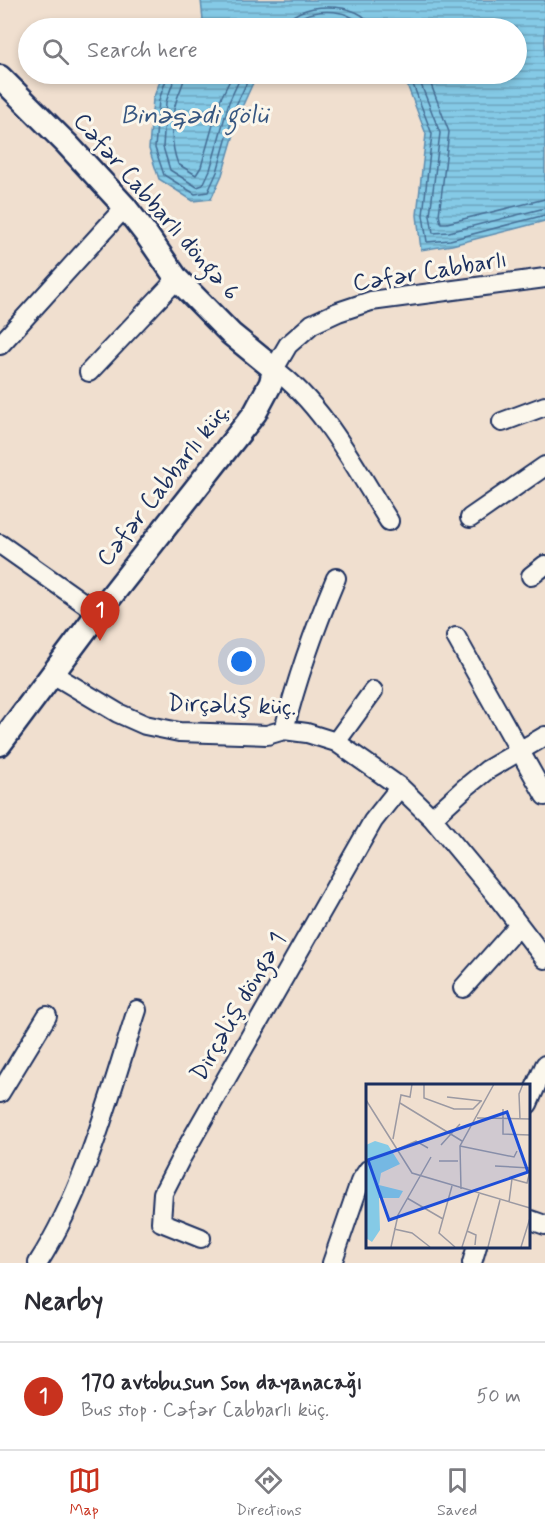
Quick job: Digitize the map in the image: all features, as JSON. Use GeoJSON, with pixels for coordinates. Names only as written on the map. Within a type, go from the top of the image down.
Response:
{"type":"FeatureCollection","features":[{"type":"Feature","properties":{"kind":"street","name":"Cəfər Cabbarlı döngə 6"},"geometry":{"type":"LineString","coordinates":[[0,77],[67,144],[125,207],[177,279],[231,334],[274,369]]}},
{"type":"Feature","properties":{"kind":"street"},"geometry":{"type":"LineString","coordinates":[[0,345],[125,207]]}},
{"type":"Feature","properties":{"kind":"street","name":"Cəfər Cabbarlı"},"geometry":{"type":"LineString","coordinates":[[274,369],[288,345],[312,324],[338,312],[371,301],[545,278]]}},
{"type":"Feature","properties":{"kind":"street"},"geometry":{"type":"LineString","coordinates":[[89,372],[177,279]]}},
{"type":"Feature","properties":{"kind":"street"},"geometry":{"type":"LineString","coordinates":[[274,369],[289,379],[318,410],[389,521]]}},
{"type":"Feature","properties":{"kind":"street","name":"Cəfər Cabbarlı küç."},"geometry":{"type":"LineString","coordinates":[[0,744],[51,674],[255,413],[271,383],[274,369]]}},
{"type":"Feature","properties":{"kind":"street"},"geometry":{"type":"LineString","coordinates":[[502,422],[545,406]]}},
{"type":"Feature","properties":{"kind":"street"},"geometry":{"type":"LineString","coordinates":[[470,518],[545,466]]}},
{"type":"Feature","properties":{"kind":"street"},"geometry":{"type":"LineString","coordinates":[[0,544],[98,613]]}},
{"type":"Feature","properties":{"kind":"street"},"geometry":{"type":"LineString","coordinates":[[284,730],[316,626],[336,578]]}},
{"type":"Feature","properties":{"kind":"street"},"geometry":{"type":"LineString","coordinates":[[456,637],[545,796]]}},
{"type":"Feature","properties":{"kind":"street","name":"Dirçəliş küç."},"geometry":{"type":"LineString","coordinates":[[51,674],[118,713],[145,725],[179,732],[267,735],[284,730],[307,733],[336,742],[400,787],[432,818],[545,959]]}},
{"type":"Feature","properties":{"kind":"street"},"geometry":{"type":"LineString","coordinates":[[336,742],[374,692]]}},
{"type":"Feature","properties":{"kind":"street"},"geometry":{"type":"LineString","coordinates":[[432,818],[473,781],[545,736]]}},
{"type":"Feature","properties":{"kind":"street","name":"Dirçəliş döngə 1"},"geometry":{"type":"LineString","coordinates":[[201,1239],[162,1222],[163,1193],[373,821],[400,787]]}},
{"type":"Feature","properties":{"kind":"street"},"geometry":{"type":"LineString","coordinates":[[463,988],[519,925]]}},
{"type":"Feature","properties":{"kind":"street"},"geometry":{"type":"LineString","coordinates":[[38,1263],[53,1240],[89,1160],[137,1010]]}},
{"type":"Feature","properties":{"kind":"street"},"geometry":{"type":"LineString","coordinates":[[0,1094],[47,1016]]}},
{"type":"Feature","properties":{"kind":"street"},"geometry":{"type":"LineString","coordinates":[[530,1099],[545,1065]]}},
{"type":"Feature","properties":{"kind":"street"},"geometry":{"type":"LineString","coordinates":[[332,1263],[360,1182],[366,1173]]}},
{"type":"Feature","properties":{"kind":"street"},"geometry":{"type":"LineString","coordinates":[[530,1220],[545,1225]]}},
{"type":"Feature","properties":{"kind":"street"},"geometry":{"type":"LineString","coordinates":[[472,1263],[476,1248]]}},
{"type":"Feature","properties":{"kind":"water","name":"Binəqədi gölü"},"geometry":{"type":"Polygon","coordinates":[[[201,0],[545,0],[545,221],[452,245],[421,250],[417,215],[426,134],[407,84],[527,84],[527,18],[203,18],[201,0]]]}},
{"type":"Feature","properties":{"kind":"water","name":"Binəqədi gölü"},"geometry":{"type":"Polygon","coordinates":[[[159,84],[252,84],[242,107],[222,175],[211,199],[193,201],[159,179],[149,149],[153,99],[159,84]]]}},
{"type":"Feature","properties":{"kind":"place","name":"170 avtobusun son dayanacağı"},"geometry":{"type":"Point","coordinates":[100,641]}}]}
